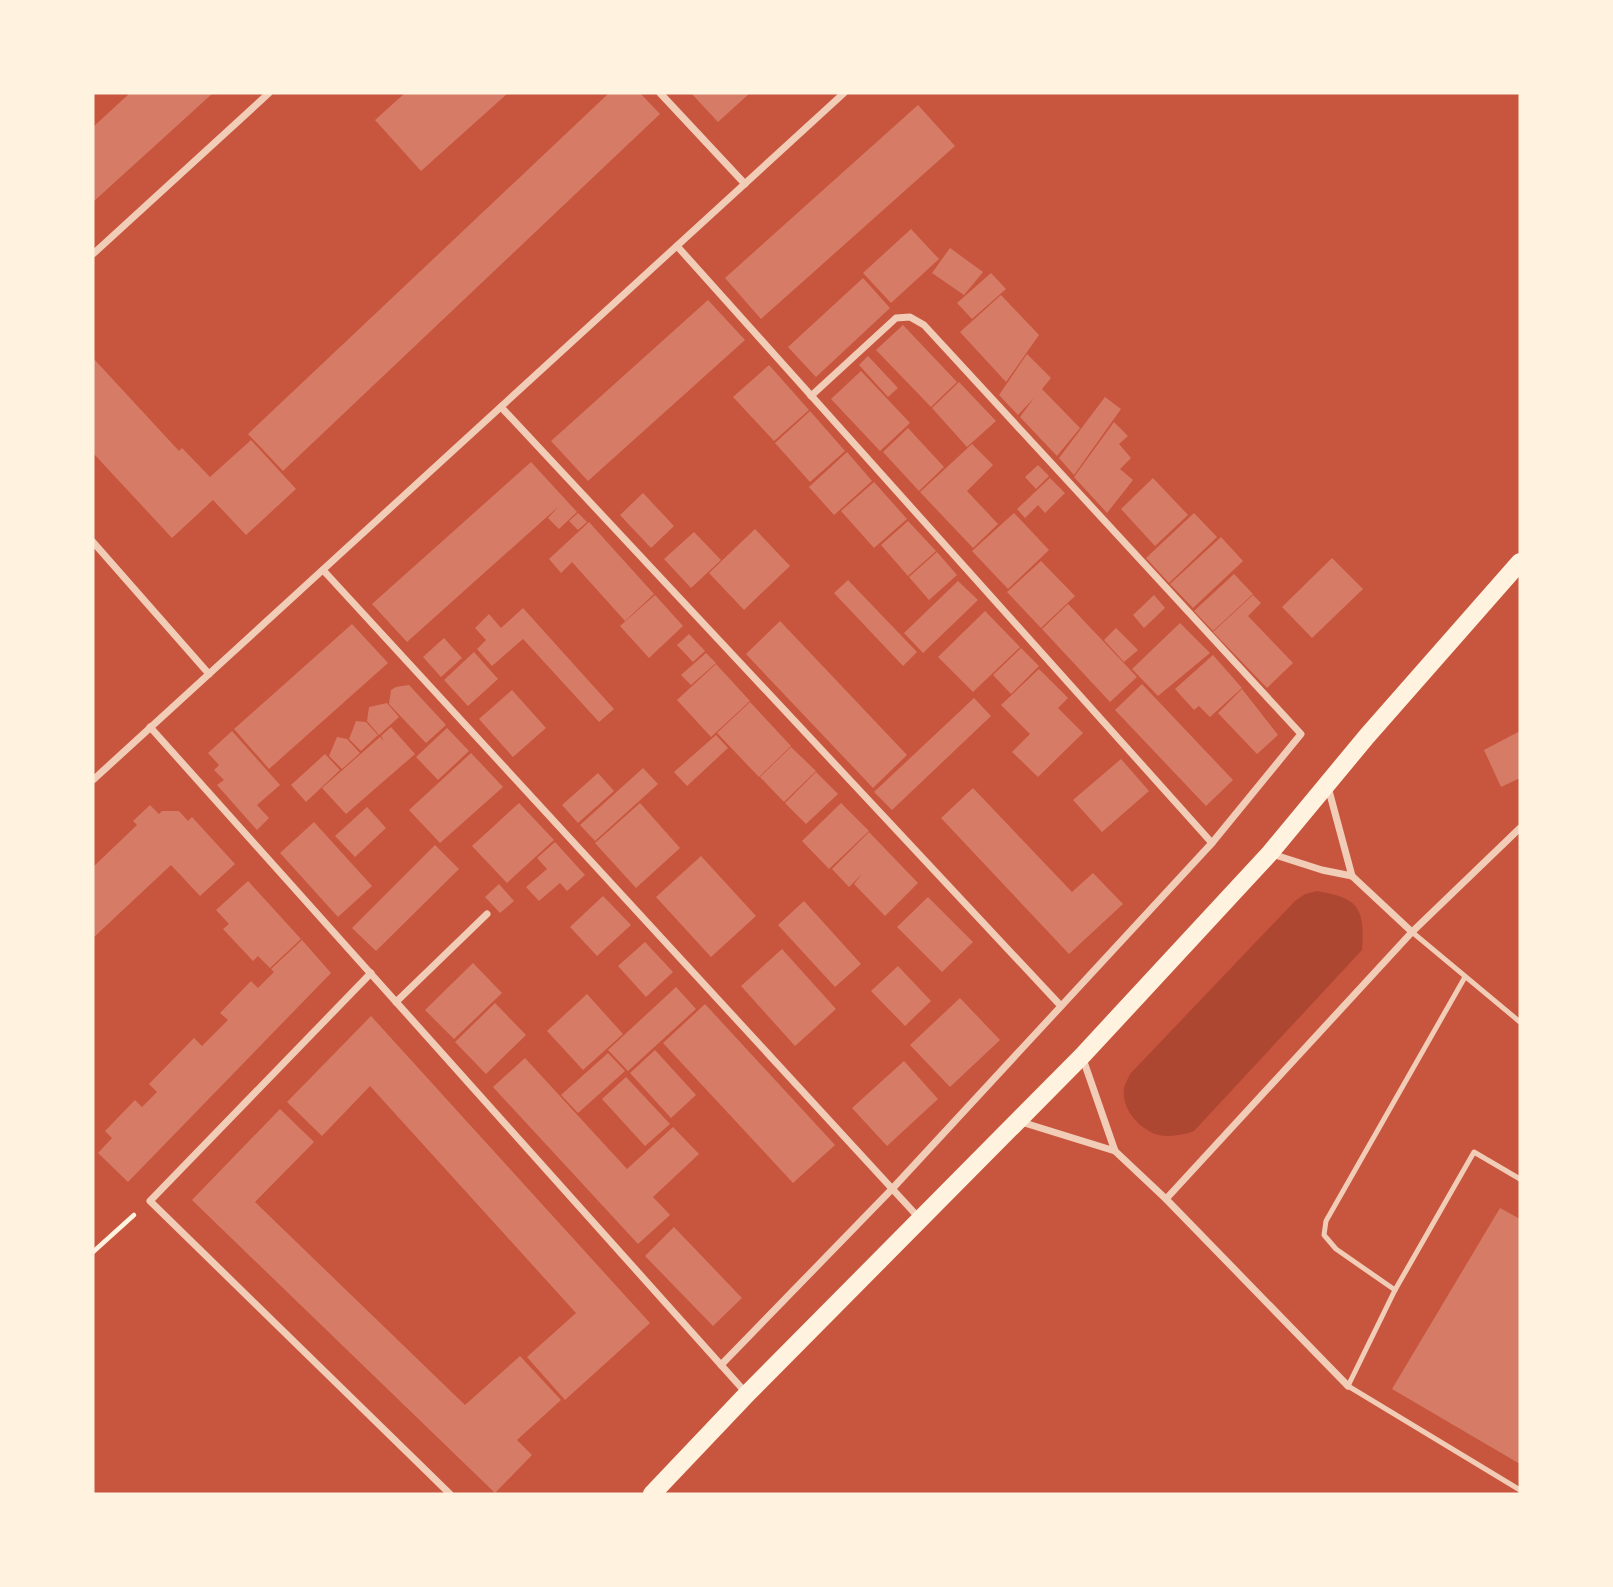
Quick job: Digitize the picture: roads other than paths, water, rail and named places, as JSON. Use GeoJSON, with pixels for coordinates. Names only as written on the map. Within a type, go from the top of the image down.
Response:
{"type":"FeatureCollection","features":[{"type":"Feature","properties":{"kind":"main road"},"geometry":{"type":"LineString","coordinates":[[652,1494],[747,1394],[1082,1056],[1270,853],[1367,736],[1520,562]]}},
{"type":"Feature","properties":{"kind":"street"},"geometry":{"type":"LineString","coordinates":[[93,254],[269,93]]}},
{"type":"Feature","properties":{"kind":"street"},"geometry":{"type":"LineString","coordinates":[[660,93],[745,184]]}},
{"type":"Feature","properties":{"kind":"street"},"geometry":{"type":"LineString","coordinates":[[93,780],[844,93]]}},
{"type":"Feature","properties":{"kind":"street"},"geometry":{"type":"LineString","coordinates":[[677,246],[1212,843]]}},
{"type":"Feature","properties":{"kind":"street"},"geometry":{"type":"LineString","coordinates":[[721,1365],[892,1189],[1212,843],[1301,734],[924,325],[910,317],[896,318],[811,396]]}},
{"type":"Feature","properties":{"kind":"street"},"geometry":{"type":"LineString","coordinates":[[501,407],[1061,1006]]}},
{"type":"Feature","properties":{"kind":"street"},"geometry":{"type":"LineString","coordinates":[[93,542],[209,674]]}},
{"type":"Feature","properties":{"kind":"street"},"geometry":{"type":"LineString","coordinates":[[323,570],[920,1219]]}},
{"type":"Feature","properties":{"kind":"street"},"geometry":{"type":"LineString","coordinates":[[150,727],[747,1394]]}},
{"type":"Feature","properties":{"kind":"street"},"geometry":{"type":"LineString","coordinates":[[1327,785],[1352,876],[1412,932]]}},
{"type":"Feature","properties":{"kind":"street"},"geometry":{"type":"LineString","coordinates":[[1166,1199],[1412,932],[1520,828]]}},
{"type":"Feature","properties":{"kind":"street"},"geometry":{"type":"LineString","coordinates":[[1270,853],[1322,870],[1352,876]]}},
{"type":"Feature","properties":{"kind":"street"},"geometry":{"type":"LineString","coordinates":[[397,1002],[487,914]]}},
{"type":"Feature","properties":{"kind":"street"},"geometry":{"type":"LineString","coordinates":[[371,973],[150,1201],[450,1494]]}},
{"type":"Feature","properties":{"kind":"street"},"geometry":{"type":"LineString","coordinates":[[1082,1056],[1115,1151]]}},
{"type":"Feature","properties":{"kind":"street"},"geometry":{"type":"LineString","coordinates":[[1017,1120],[1115,1151],[1166,1199],[1348,1386]]}},
{"type":"Feature","properties":{"kind":"lane"},"geometry":{"type":"LineString","coordinates":[[1412,932],[1520,1021]]}},
{"type":"Feature","properties":{"kind":"lane"},"geometry":{"type":"LineString","coordinates":[[1395,1290],[1336,1249],[1324,1235],[1326,1221],[1465,977]]}},
{"type":"Feature","properties":{"kind":"lane"},"geometry":{"type":"LineString","coordinates":[[1520,1179],[1474,1152],[1395,1290],[1348,1386],[1520,1490]]}}]}
